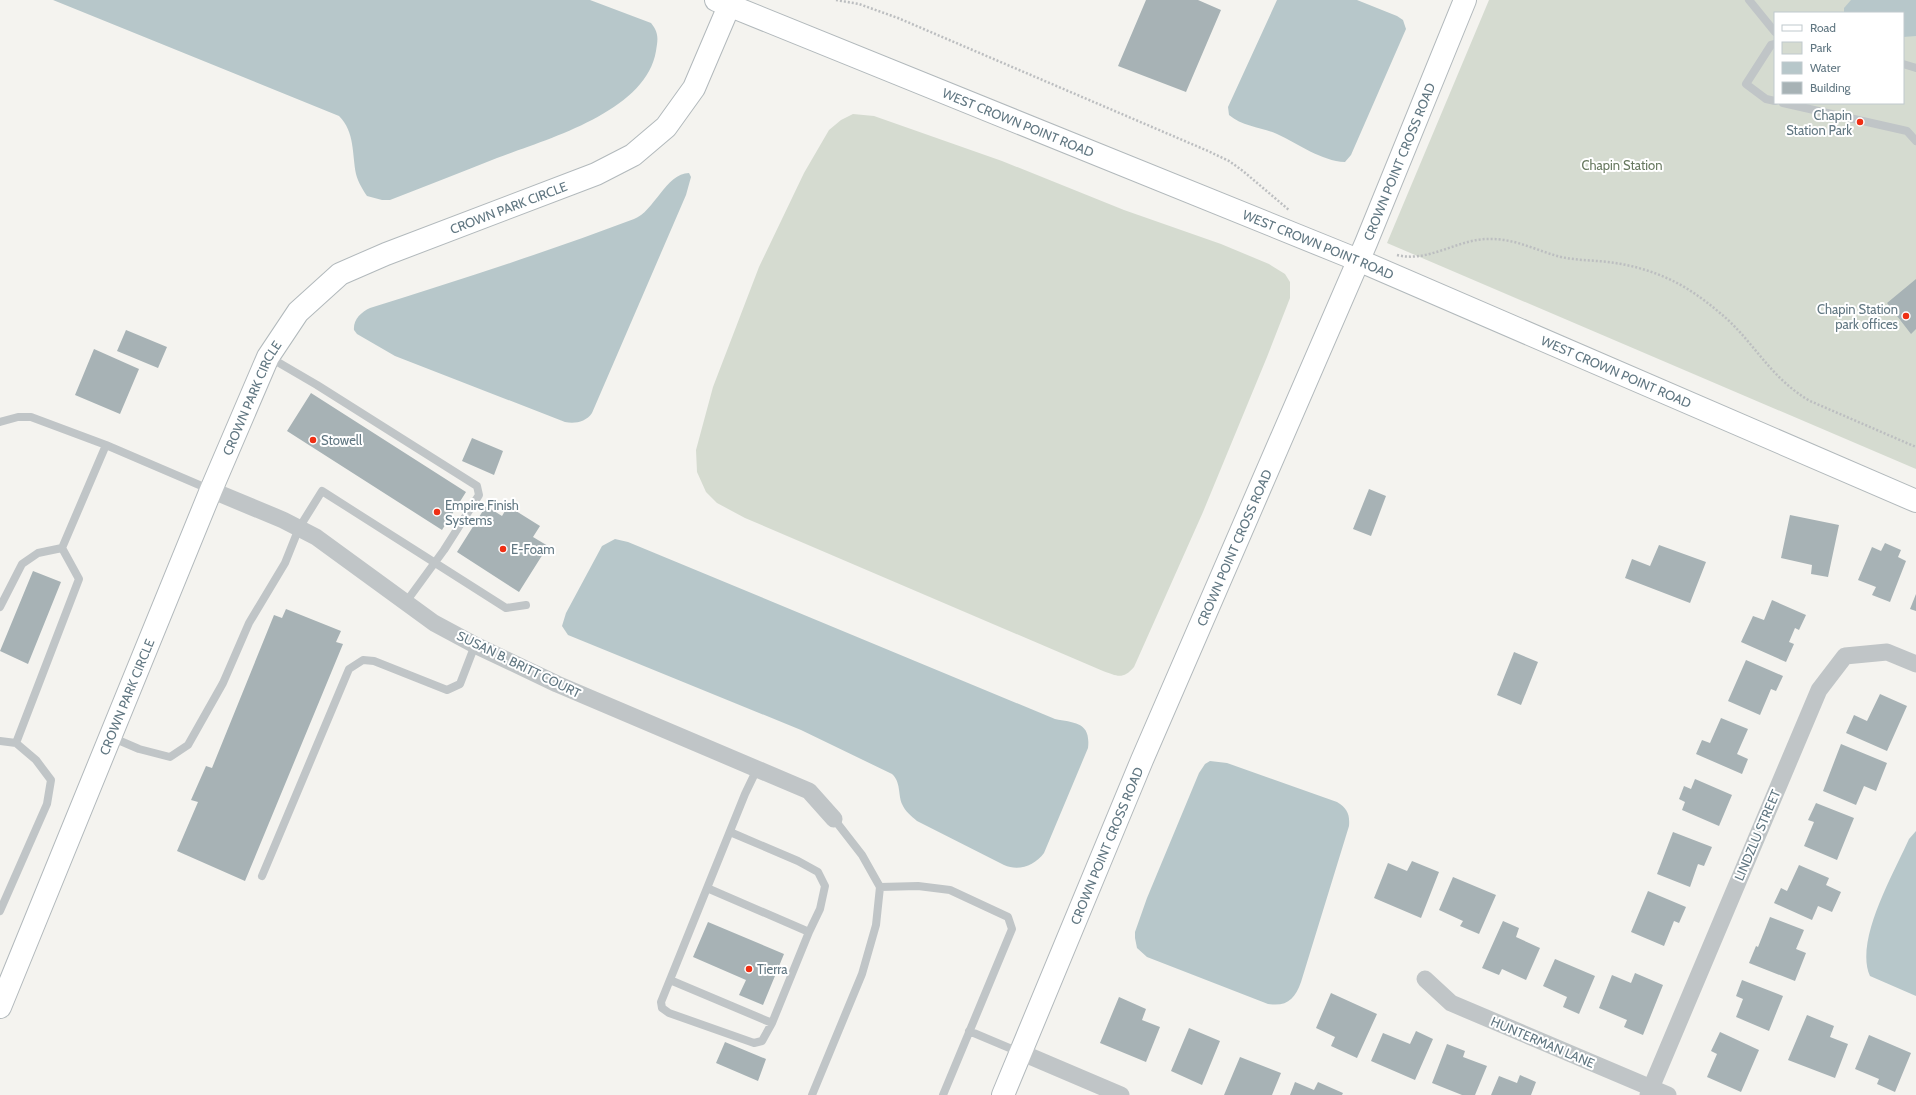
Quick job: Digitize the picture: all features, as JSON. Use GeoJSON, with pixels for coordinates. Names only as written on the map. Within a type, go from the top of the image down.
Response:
{"type":"FeatureCollection","features":[{"type":"Feature","properties":{"kind":"street","name":"CROWN POINT CROSS ROAD"},"geometry":{"type":"LineString","coordinates":[[1003,1095],[1142,760],[1358,260],[1465,0]]}},
{"type":"Feature","properties":{"kind":"street","name":"WEST CROWN POINT ROAD"},"geometry":{"type":"LineString","coordinates":[[725,2],[1358,260],[1916,501]]}},
{"type":"Feature","properties":{"kind":"street","name":"CROWN PARK CIRCLE"},"geometry":{"type":"LineString","coordinates":[[0,1007],[110,737],[268,357],[298,312],[340,274],[393,251],[596,174],[633,154],[666,127],[694,88],[725,2]]}},
{"type":"Feature","properties":{"kind":"street","name":"SUSAN B. BRITT COURT"},"geometry":{"type":"LineString","coordinates":[[212,490],[283,520],[316,537],[434,622],[475,645],[557,684],[809,791],[834,819]]}},
{"type":"Feature","properties":{"kind":"street","name":"LINDZLU STREET"},"geometry":{"type":"LineString","coordinates":[[1650,1092],[1818,690],[1846,656],[1886,652],[1916,664]]}},
{"type":"Feature","properties":{"kind":"street","name":"HUNTERMAN LANE"},"geometry":{"type":"LineString","coordinates":[[1425,978],[1452,1003],[1650,1092],[1668,1095]]}},
{"type":"Feature","properties":{"kind":"street"},"geometry":{"type":"LineString","coordinates":[[1020,1052],[1121,1095]]}},
{"type":"Feature","properties":{"kind":"lane"},"geometry":{"type":"LineString","coordinates":[[1749,0],[1774,31]]}},
{"type":"Feature","properties":{"kind":"lane"},"geometry":{"type":"LineString","coordinates":[[1774,44],[1771,45],[1746,84],[1766,99],[1774,101]]}},
{"type":"Feature","properties":{"kind":"lane"},"geometry":{"type":"LineString","coordinates":[[1904,64],[1916,68]]}},
{"type":"Feature","properties":{"kind":"lane"},"geometry":{"type":"LineString","coordinates":[[1788,104],[1907,131],[1916,141]]}},
{"type":"Feature","properties":{"kind":"lane"},"geometry":{"type":"LineString","coordinates":[[268,357],[317,385],[477,486],[479,495],[435,562],[406,602]]}},
{"type":"Feature","properties":{"kind":"lane"},"geometry":{"type":"LineString","coordinates":[[0,422],[18,417],[31,417],[106,445],[212,490]]}},
{"type":"Feature","properties":{"kind":"lane"},"geometry":{"type":"LineString","coordinates":[[62,548],[106,445]]}},
{"type":"Feature","properties":{"kind":"lane"},"geometry":{"type":"LineString","coordinates":[[110,737],[139,749],[170,757],[188,745],[223,683],[249,623],[285,563],[299,528],[322,491],[506,608],[526,605]]}},
{"type":"Feature","properties":{"kind":"lane"},"geometry":{"type":"LineString","coordinates":[[0,606],[22,564],[38,552],[62,548]]}},
{"type":"Feature","properties":{"kind":"lane"},"geometry":{"type":"LineString","coordinates":[[16,743],[79,579],[62,548]]}},
{"type":"Feature","properties":{"kind":"lane"},"geometry":{"type":"LineString","coordinates":[[262,876],[349,669],[363,660],[374,661],[447,690],[460,684],[475,645]]}},
{"type":"Feature","properties":{"kind":"lane"},"geometry":{"type":"LineString","coordinates":[[0,741],[16,743],[36,760],[51,780],[47,804],[0,911]]}},
{"type":"Feature","properties":{"kind":"lane"},"geometry":{"type":"LineString","coordinates":[[730,832],[798,861],[818,872],[825,886],[820,909],[808,932],[772,1023],[762,1041],[754,1043],[669,1013],[662,1008],[661,1002],[730,832],[757,769]]}},
{"type":"Feature","properties":{"kind":"lane"},"geometry":{"type":"LineString","coordinates":[[812,1095],[862,974],[876,925],[880,887],[862,855],[834,819]]}},
{"type":"Feature","properties":{"kind":"lane"},"geometry":{"type":"LineString","coordinates":[[880,887],[918,886],[950,890],[1008,917],[1012,929],[943,1095]]}},
{"type":"Feature","properties":{"kind":"lane"},"geometry":{"type":"LineString","coordinates":[[707,888],[808,932]]}},
{"type":"Feature","properties":{"kind":"lane"},"geometry":{"type":"LineString","coordinates":[[670,980],[772,1023]]}},
{"type":"Feature","properties":{"kind":"lane"},"geometry":{"type":"LineString","coordinates":[[969,1031],[1020,1052]]}},
{"type":"Feature","properties":{"kind":"path"},"geometry":{"type":"LineString","coordinates":[[836,0],[859,4],[898,18],[1208,151],[1229,161],[1243,171],[1292,213]]}},
{"type":"Feature","properties":{"kind":"path"},"geometry":{"type":"LineString","coordinates":[[1396,254],[1403,256],[1427,254],[1480,240],[1502,239],[1517,242],[1563,257],[1616,263],[1653,272],[1674,281],[1701,298],[1728,320],[1778,378],[1796,392],[1810,401],[1916,447]]}},
{"type":"Feature","properties":{"kind":"green space","name":"Chapin Station"},"geometry":{"type":"Polygon","coordinates":[[[1489,0],[1916,0],[1916,469],[1387,243],[1489,0]]]}},
{"type":"Feature","properties":{"kind":"green space"},"geometry":{"type":"Polygon","coordinates":[[[853,114],[874,116],[1002,161],[1124,210],[1221,244],[1269,264],[1285,274],[1290,282],[1290,298],[1203,512],[1134,667],[1126,674],[1120,676],[1103,671],[745,518],[717,503],[706,492],[697,472],[696,450],[713,387],[759,267],[804,173],[829,130],[841,120],[853,114]]]}},
{"type":"Feature","properties":{"kind":"water"},"geometry":{"type":"Polygon","coordinates":[[[53,0],[590,0],[651,23],[657,33],[657,43],[656,51],[648,72],[634,91],[614,107],[592,120],[542,142],[390,200],[382,200],[367,196],[361,186],[356,174],[352,144],[348,129],[339,116],[53,0]]]}},
{"type":"Feature","properties":{"kind":"water"},"geometry":{"type":"Polygon","coordinates":[[[1277,0],[1357,0],[1397,16],[1403,20],[1406,29],[1351,155],[1345,162],[1327,159],[1277,134],[1240,122],[1229,115],[1228,107],[1277,0]]]}},
{"type":"Feature","properties":{"kind":"water"},"geometry":{"type":"Polygon","coordinates":[[[1851,0],[1916,0],[1916,36],[1904,37],[1904,12],[1844,12],[1844,8],[1851,0]]]}},
{"type":"Feature","properties":{"kind":"water"},"geometry":{"type":"Polygon","coordinates":[[[689,173],[691,177],[686,195],[592,413],[583,420],[573,423],[565,422],[395,356],[357,334],[354,330],[358,317],[370,308],[536,254],[634,219],[648,209],[674,179],[689,173]]]}},
{"type":"Feature","properties":{"kind":"water"},"geometry":{"type":"Polygon","coordinates":[[[615,539],[628,542],[1055,719],[1080,725],[1087,733],[1088,748],[1044,853],[1036,861],[1026,866],[1015,868],[1004,865],[917,821],[903,807],[897,781],[892,774],[801,730],[568,635],[562,626],[566,613],[602,546],[615,539]]]}},
{"type":"Feature","properties":{"kind":"water"},"geometry":{"type":"Polygon","coordinates":[[[1210,761],[1227,763],[1337,802],[1345,809],[1349,818],[1349,826],[1299,988],[1293,997],[1285,1003],[1275,1005],[1268,1004],[1147,957],[1137,948],[1135,932],[1147,898],[1199,773],[1205,764],[1210,761]]]}},
{"type":"Feature","properties":{"kind":"water"},"geometry":{"type":"Polygon","coordinates":[[[1916,831],[1916,996],[1870,976],[1866,961],[1867,945],[1871,926],[1878,907],[1909,839],[1916,831]]]}},
{"type":"Feature","properties":{"kind":"building"},"geometry":{"type":"Polygon","coordinates":[[[1146,0],[1198,0],[1221,10],[1186,92],[1118,66],[1146,0]]]}},
{"type":"Feature","properties":{"kind":"building","name":"Chapin Station park offices"},"geometry":{"type":"Polygon","coordinates":[[[1916,279],[1916,329],[1911,334],[1887,303],[1916,279]]]}},
{"type":"Feature","properties":{"kind":"building"},"geometry":{"type":"Polygon","coordinates":[[[126,330],[167,347],[158,368],[117,351],[126,330]]]}},
{"type":"Feature","properties":{"kind":"building"},"geometry":{"type":"Polygon","coordinates":[[[94,349],[139,369],[120,414],[75,395],[94,349]]]}},
{"type":"Feature","properties":{"kind":"building"},"geometry":{"type":"Polygon","coordinates":[[[311,393],[466,492],[442,530],[287,431],[311,393]]]}},
{"type":"Feature","properties":{"kind":"building"},"geometry":{"type":"Polygon","coordinates":[[[472,438],[503,451],[494,475],[462,461],[472,438]]]}},
{"type":"Feature","properties":{"kind":"building"},"geometry":{"type":"Polygon","coordinates":[[[1369,489],[1386,496],[1371,536],[1353,529],[1369,489]]]}},
{"type":"Feature","properties":{"kind":"building","name":"E-Foam"},"geometry":{"type":"Polygon","coordinates":[[[486,506],[502,516],[508,506],[540,526],[533,537],[548,546],[519,592],[457,552],[486,506]]]}},
{"type":"Feature","properties":{"kind":"building"},"geometry":{"type":"Polygon","coordinates":[[[1790,515],[1839,525],[1828,577],[1811,574],[1812,565],[1781,558],[1790,515]]]}},
{"type":"Feature","properties":{"kind":"building"},"geometry":{"type":"Polygon","coordinates":[[[1885,543],[1901,550],[1898,557],[1906,561],[1890,602],[1872,595],[1876,587],[1858,580],[1872,547],[1881,551],[1885,543]]]}},
{"type":"Feature","properties":{"kind":"building"},"geometry":{"type":"Polygon","coordinates":[[[1659,545],[1706,562],[1690,603],[1625,578],[1632,559],[1650,566],[1659,545]]]}},
{"type":"Feature","properties":{"kind":"building"},"geometry":{"type":"Polygon","coordinates":[[[33,571],[61,582],[28,664],[0,651],[33,571]]]}},
{"type":"Feature","properties":{"kind":"building"},"geometry":{"type":"Polygon","coordinates":[[[1916,594],[1916,611],[1910,609],[1916,594]]]}},
{"type":"Feature","properties":{"kind":"building"},"geometry":{"type":"Polygon","coordinates":[[[1772,600],[1806,615],[1799,630],[1795,628],[1789,642],[1794,644],[1786,662],[1741,642],[1753,616],[1764,620],[1772,600]]]}},
{"type":"Feature","properties":{"kind":"building"},"geometry":{"type":"Polygon","coordinates":[[[286,609],[341,631],[336,642],[343,644],[245,881],[177,851],[198,802],[191,800],[206,766],[212,768],[274,615],[282,618],[286,609]]]}},
{"type":"Feature","properties":{"kind":"building"},"geometry":{"type":"Polygon","coordinates":[[[1514,652],[1538,662],[1521,705],[1497,695],[1514,652]]]}},
{"type":"Feature","properties":{"kind":"building"},"geometry":{"type":"Polygon","coordinates":[[[1746,660],[1783,676],[1776,691],[1771,689],[1760,715],[1728,701],[1746,660]]]}},
{"type":"Feature","properties":{"kind":"building"},"geometry":{"type":"Polygon","coordinates":[[[1880,694],[1907,706],[1887,751],[1846,733],[1854,715],[1867,721],[1880,694]]]}},
{"type":"Feature","properties":{"kind":"building"},"geometry":{"type":"Polygon","coordinates":[[[1721,718],[1748,729],[1737,754],[1748,759],[1742,774],[1696,754],[1702,740],[1710,743],[1721,718]]]}},
{"type":"Feature","properties":{"kind":"building"},"geometry":{"type":"Polygon","coordinates":[[[1841,744],[1887,763],[1876,791],[1864,786],[1856,805],[1823,791],[1841,744]]]}},
{"type":"Feature","properties":{"kind":"building"},"geometry":{"type":"Polygon","coordinates":[[[1695,779],[1732,795],[1719,826],[1682,810],[1685,802],[1679,799],[1684,786],[1691,789],[1695,779]]]}},
{"type":"Feature","properties":{"kind":"building"},"geometry":{"type":"Polygon","coordinates":[[[1816,803],[1854,818],[1837,860],[1804,846],[1814,822],[1808,820],[1816,803]]]}},
{"type":"Feature","properties":{"kind":"building"},"geometry":{"type":"Polygon","coordinates":[[[1673,832],[1712,847],[1704,866],[1698,864],[1690,887],[1657,874],[1673,832]]]}},
{"type":"Feature","properties":{"kind":"building"},"geometry":{"type":"Polygon","coordinates":[[[1412,861],[1439,872],[1421,918],[1374,898],[1388,863],[1407,871],[1412,861]]]}},
{"type":"Feature","properties":{"kind":"building"},"geometry":{"type":"Polygon","coordinates":[[[1799,865],[1829,878],[1826,885],[1841,892],[1832,912],[1818,906],[1812,920],[1774,903],[1781,888],[1787,891],[1799,865]]]}},
{"type":"Feature","properties":{"kind":"building"},"geometry":{"type":"Polygon","coordinates":[[[1453,877],[1496,895],[1479,934],[1460,926],[1463,921],[1439,910],[1453,877]]]}},
{"type":"Feature","properties":{"kind":"building"},"geometry":{"type":"Polygon","coordinates":[[[1648,891],[1686,907],[1679,923],[1674,921],[1664,946],[1631,932],[1648,891]]]}},
{"type":"Feature","properties":{"kind":"building"},"geometry":{"type":"Polygon","coordinates":[[[1770,917],[1804,930],[1796,949],[1806,953],[1795,981],[1749,963],[1756,946],[1758,947],[1770,917]]]}},
{"type":"Feature","properties":{"kind":"building"},"geometry":{"type":"Polygon","coordinates":[[[1503,921],[1519,928],[1516,937],[1540,948],[1526,980],[1502,969],[1499,975],[1482,968],[1503,921]]]}},
{"type":"Feature","properties":{"kind":"building","name":"Tierra"},"geometry":{"type":"Polygon","coordinates":[[[708,922],[784,954],[763,1005],[739,995],[746,980],[693,957],[708,922]]]}},
{"type":"Feature","properties":{"kind":"building"},"geometry":{"type":"Polygon","coordinates":[[[1555,959],[1595,976],[1579,1014],[1563,1007],[1567,997],[1543,986],[1555,959]]]}},
{"type":"Feature","properties":{"kind":"building"},"geometry":{"type":"Polygon","coordinates":[[[1635,973],[1663,985],[1643,1035],[1624,1027],[1627,1020],[1599,1008],[1612,975],[1631,983],[1635,973]]]}},
{"type":"Feature","properties":{"kind":"building"},"geometry":{"type":"Polygon","coordinates":[[[1742,980],[1783,996],[1769,1031],[1736,1017],[1743,999],[1736,996],[1742,980]]]}},
{"type":"Feature","properties":{"kind":"building"},"geometry":{"type":"Polygon","coordinates":[[[1331,993],[1377,1014],[1357,1058],[1331,1046],[1335,1037],[1316,1028],[1331,993]]]}},
{"type":"Feature","properties":{"kind":"building"},"geometry":{"type":"Polygon","coordinates":[[[1119,997],[1146,1009],[1142,1020],[1160,1027],[1146,1062],[1100,1043],[1119,997]]]}},
{"type":"Feature","properties":{"kind":"building"},"geometry":{"type":"Polygon","coordinates":[[[1807,1015],[1834,1026],[1830,1037],[1848,1044],[1835,1078],[1788,1060],[1807,1015]]]}},
{"type":"Feature","properties":{"kind":"building"},"geometry":{"type":"Polygon","coordinates":[[[1189,1028],[1220,1041],[1202,1085],[1171,1071],[1189,1028]]]}},
{"type":"Feature","properties":{"kind":"building"},"geometry":{"type":"Polygon","coordinates":[[[1416,1031],[1433,1039],[1415,1080],[1371,1061],[1383,1033],[1410,1044],[1416,1031]]]}},
{"type":"Feature","properties":{"kind":"building"},"geometry":{"type":"Polygon","coordinates":[[[1720,1032],[1759,1050],[1741,1092],[1707,1077],[1717,1054],[1711,1051],[1720,1032]]]}},
{"type":"Feature","properties":{"kind":"building"},"geometry":{"type":"Polygon","coordinates":[[[1869,1035],[1911,1053],[1895,1092],[1877,1084],[1879,1079],[1855,1069],[1869,1035]]]}},
{"type":"Feature","properties":{"kind":"building"},"geometry":{"type":"Polygon","coordinates":[[[725,1042],[766,1059],[758,1081],[716,1063],[725,1042]]]}},
{"type":"Feature","properties":{"kind":"building"},"geometry":{"type":"Polygon","coordinates":[[[1447,1044],[1465,1051],[1463,1057],[1487,1066],[1475,1095],[1462,1095],[1432,1083],[1447,1044]]]}},
{"type":"Feature","properties":{"kind":"building"},"geometry":{"type":"Polygon","coordinates":[[[1240,1057],[1281,1073],[1272,1095],[1224,1095],[1240,1057]]]}},
{"type":"Feature","properties":{"kind":"building"},"geometry":{"type":"Polygon","coordinates":[[[1520,1075],[1536,1082],[1531,1095],[1491,1095],[1499,1076],[1517,1083],[1520,1075]]]}},
{"type":"Feature","properties":{"kind":"building"},"geometry":{"type":"Polygon","coordinates":[[[1295,1082],[1314,1090],[1318,1082],[1343,1093],[1342,1095],[1290,1095],[1295,1082]]]}},
{"type":"Feature","properties":{"kind":"place","name":"Chapin Station Park"},"geometry":{"type":"Point","coordinates":[1860,122]}},
{"type":"Feature","properties":{"kind":"place","name":"Chapin Station park offices"},"geometry":{"type":"Point","coordinates":[1906,316]}},
{"type":"Feature","properties":{"kind":"place","name":"Stowell"},"geometry":{"type":"Point","coordinates":[313,440]}},
{"type":"Feature","properties":{"kind":"place","name":"Empire Finish Systems"},"geometry":{"type":"Point","coordinates":[437,512]}},
{"type":"Feature","properties":{"kind":"place","name":"E-Foam"},"geometry":{"type":"Point","coordinates":[503,549]}},
{"type":"Feature","properties":{"kind":"place","name":"Tierra"},"geometry":{"type":"Point","coordinates":[749,969]}}]}
